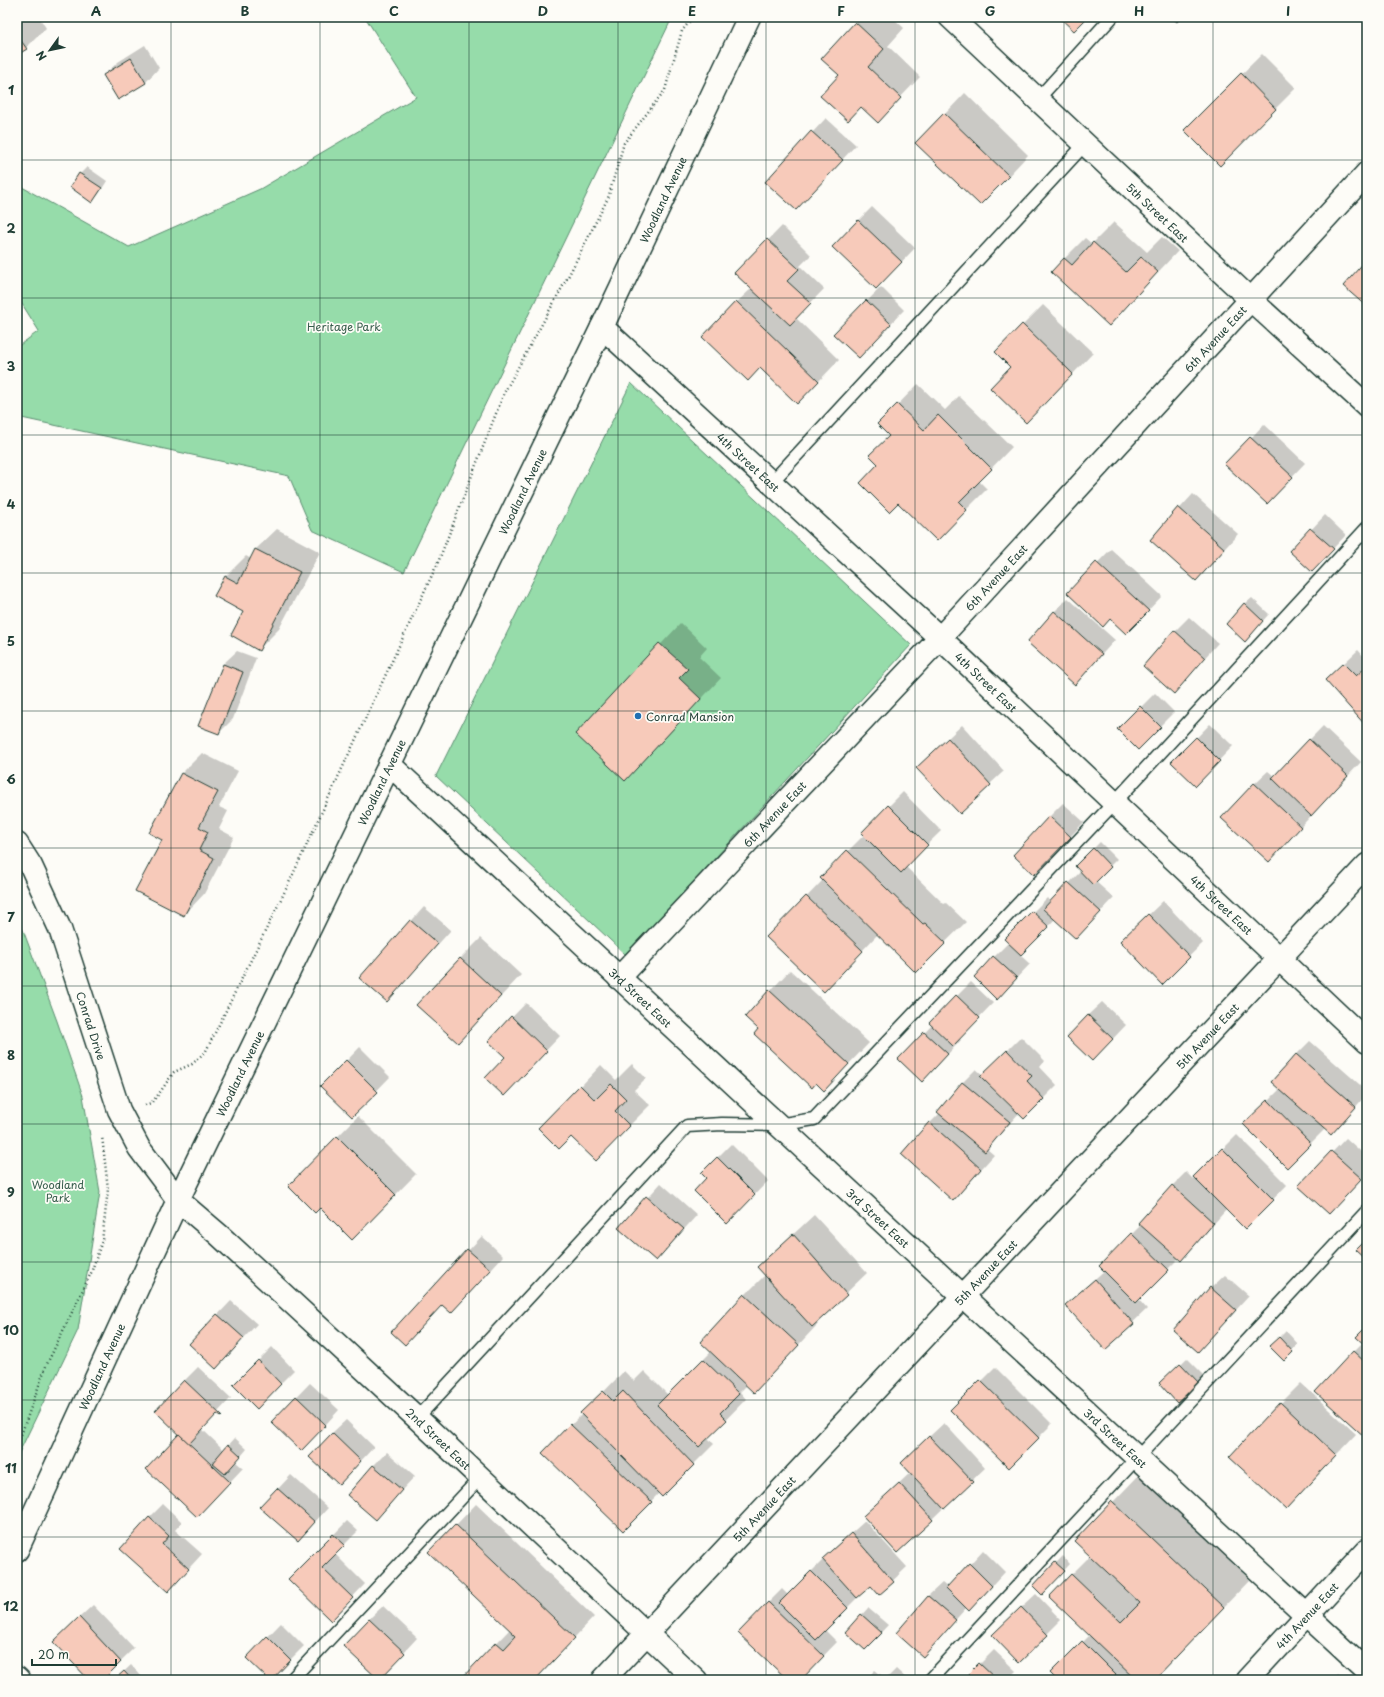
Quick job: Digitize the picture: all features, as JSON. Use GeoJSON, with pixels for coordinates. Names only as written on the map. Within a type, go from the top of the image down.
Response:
{"type":"FeatureCollection","features":[{"type":"Feature","properties":{"kind":"street","name":"Woodland Avenue"},"geometry":{"type":"LineString","coordinates":[[17,1550],[178,1200],[602,327],[749,17]]}},
{"type":"Feature","properties":{"kind":"street","name":"5th Street East"},"geometry":{"type":"LineString","coordinates":[[950,17],[1251,300],[1367,406]]}},
{"type":"Feature","properties":{"kind":"street","name":"6th Avenue East"},"geometry":{"type":"LineString","coordinates":[[619,978],[940,638],[1367,173]]}},
{"type":"Feature","properties":{"kind":"street","name":"4th Street East"},"geometry":{"type":"LineString","coordinates":[[602,327],[940,638],[1367,1042]]}},
{"type":"Feature","properties":{"kind":"street","name":"3rd Street East"},"geometry":{"type":"LineString","coordinates":[[389,764],[1367,1671]]}},
{"type":"Feature","properties":{"kind":"street","name":"Conrad Drive"},"geometry":{"type":"LineString","coordinates":[[17,844],[31,866],[60,929],[120,1110],[139,1148],[178,1200]]}},
{"type":"Feature","properties":{"kind":"street","name":"5th Avenue East"},"geometry":{"type":"LineString","coordinates":[[603,1680],[1367,865]]}},
{"type":"Feature","properties":{"kind":"street","name":"2nd Street East"},"geometry":{"type":"LineString","coordinates":[[178,1200],[219,1235],[418,1418],[696,1680]]}},
{"type":"Feature","properties":{"kind":"street","name":"4th Avenue East"},"geometry":{"type":"LineString","coordinates":[[1247,1680],[1367,1550]]}},
{"type":"Feature","properties":{"kind":"lane"},"geometry":{"type":"LineString","coordinates":[[1037,100],[1112,17]]}},
{"type":"Feature","properties":{"kind":"lane"},"geometry":{"type":"LineString","coordinates":[[771,483],[1085,144]]}},
{"type":"Feature","properties":{"kind":"lane"},"geometry":{"type":"LineString","coordinates":[[418,1418],[687,1126],[722,1124],[778,1125],[814,1119],[1114,803],[1367,528]]}},
{"type":"Feature","properties":{"kind":"lane"},"geometry":{"type":"LineString","coordinates":[[930,1680],[1136,1457],[1367,1211]]}},
{"type":"Feature","properties":{"kind":"lane"},"geometry":{"type":"LineString","coordinates":[[291,1680],[480,1478]]}},
{"type":"Feature","properties":{"kind":"path"},"geometry":{"type":"LineString","coordinates":[[142,1106],[151,1103],[174,1072],[192,1064],[206,1051],[291,878],[436,567],[504,393],[569,275],[608,198],[624,142],[665,90],[682,31],[693,17]]}},
{"type":"Feature","properties":{"kind":"path"},"geometry":{"type":"LineString","coordinates":[[17,1446],[46,1366],[91,1272],[102,1241],[108,1189],[103,1143],[100,1130]]}},
{"type":"Feature","properties":{"kind":"green space","name":"Heritage Park"},"geometry":{"type":"Polygon","coordinates":[[[365,17],[672,18],[404,572],[312,530],[289,476],[17,417],[17,347],[39,331],[17,296],[17,189],[22,187],[129,247],[260,189],[416,97],[365,17]]]}},
{"type":"Feature","properties":{"kind":"green space"},"geometry":{"type":"Polygon","coordinates":[[[631,383],[911,645],[626,955],[436,776],[631,383]]]}},
{"type":"Feature","properties":{"kind":"green space","name":"Woodland Park"},"geometry":{"type":"Polygon","coordinates":[[[17,920],[23,930],[83,1096],[100,1192],[78,1330],[17,1457],[17,920]]]}},
{"type":"Feature","properties":{"kind":"building"},"geometry":{"type":"Polygon","coordinates":[[[1059,17],[1088,17],[1074,31],[1059,17]]]}},
{"type":"Feature","properties":{"kind":"building"},"geometry":{"type":"Polygon","coordinates":[[[1171,17],[1182,17],[1177,22],[1171,17]]]}},
{"type":"Feature","properties":{"kind":"building"},"geometry":{"type":"Polygon","coordinates":[[[855,22],[884,49],[868,67],[901,98],[878,123],[861,107],[848,121],[820,96],[839,75],[821,59],[855,22]]]}},
{"type":"Feature","properties":{"kind":"building"},"geometry":{"type":"Polygon","coordinates":[[[17,35],[27,49],[17,55],[17,35]]]}},
{"type":"Feature","properties":{"kind":"building"},"geometry":{"type":"Polygon","coordinates":[[[131,58],[146,83],[118,100],[103,75],[131,58]]]}},
{"type":"Feature","properties":{"kind":"building"},"geometry":{"type":"Polygon","coordinates":[[[1241,73],[1276,109],[1220,166],[1184,130],[1241,73]]]}},
{"type":"Feature","properties":{"kind":"building"},"geometry":{"type":"Polygon","coordinates":[[[944,113],[1009,176],[980,205],[915,143],[944,113]]]}},
{"type":"Feature","properties":{"kind":"building"},"geometry":{"type":"Polygon","coordinates":[[[811,131],[843,160],[796,210],[765,182],[811,131]]]}},
{"type":"Feature","properties":{"kind":"building"},"geometry":{"type":"Polygon","coordinates":[[[79,173],[102,188],[92,203],[70,187],[79,173]]]}},
{"type":"Feature","properties":{"kind":"building"},"geometry":{"type":"Polygon","coordinates":[[[858,220],[902,262],[876,289],[832,247],[858,220]]]}},
{"type":"Feature","properties":{"kind":"building"},"geometry":{"type":"Polygon","coordinates":[[[767,239],[799,269],[787,281],[811,303],[790,325],[734,273],[767,239]]]}},
{"type":"Feature","properties":{"kind":"building"},"geometry":{"type":"Polygon","coordinates":[[[1093,242],[1126,272],[1141,257],[1158,272],[1109,326],[1051,272],[1064,258],[1072,265],[1093,242]]]}},
{"type":"Feature","properties":{"kind":"building"},"geometry":{"type":"Polygon","coordinates":[[[1367,259],[1367,307],[1343,286],[1367,259]]]}},
{"type":"Feature","properties":{"kind":"building"},"geometry":{"type":"Polygon","coordinates":[[[866,300],[891,324],[859,358],[833,334],[866,300]]]}},
{"type":"Feature","properties":{"kind":"building"},"geometry":{"type":"Polygon","coordinates":[[[736,301],[819,381],[797,404],[760,368],[748,381],[702,337],[736,301]]]}},
{"type":"Feature","properties":{"kind":"building"},"geometry":{"type":"Polygon","coordinates":[[[1022,324],[1073,374],[1026,423],[990,388],[1010,367],[995,352],[1022,324]]]}},
{"type":"Feature","properties":{"kind":"building"},"geometry":{"type":"Polygon","coordinates":[[[897,404],[924,430],[938,415],[992,469],[959,502],[967,510],[937,541],[898,503],[889,512],[860,483],[878,464],[869,455],[889,436],[877,424],[897,404]]]}},
{"type":"Feature","properties":{"kind":"building"},"geometry":{"type":"Polygon","coordinates":[[[1250,437],[1293,477],[1267,504],[1224,464],[1250,437]]]}},
{"type":"Feature","properties":{"kind":"building"},"geometry":{"type":"Polygon","coordinates":[[[1178,507],[1225,549],[1196,581],[1150,540],[1178,507]]]}},
{"type":"Feature","properties":{"kind":"building"},"geometry":{"type":"Polygon","coordinates":[[[1310,528],[1334,549],[1312,572],[1289,551],[1310,528]]]}},
{"type":"Feature","properties":{"kind":"building"},"geometry":{"type":"Polygon","coordinates":[[[255,549],[300,572],[259,651],[231,635],[243,612],[214,596],[225,576],[238,583],[255,549]]]}},
{"type":"Feature","properties":{"kind":"building"},"geometry":{"type":"Polygon","coordinates":[[[1096,562],[1149,611],[1126,634],[1110,619],[1103,627],[1067,593],[1096,562]]]}},
{"type":"Feature","properties":{"kind":"building"},"geometry":{"type":"Polygon","coordinates":[[[1244,603],[1263,621],[1245,642],[1226,624],[1244,603]]]}},
{"type":"Feature","properties":{"kind":"building"},"geometry":{"type":"Polygon","coordinates":[[[1054,611],[1102,654],[1075,685],[1027,642],[1054,611]]]}},
{"type":"Feature","properties":{"kind":"building"},"geometry":{"type":"Polygon","coordinates":[[[1174,630],[1205,658],[1174,694],[1143,666],[1174,630]]]}},
{"type":"Feature","properties":{"kind":"building","name":"Conrad Mansion"},"geometry":{"type":"Polygon","coordinates":[[[659,643],[688,669],[679,678],[701,699],[625,781],[575,734],[659,643]]]}},
{"type":"Feature","properties":{"kind":"building"},"geometry":{"type":"Polygon","coordinates":[[[1343,663],[1356,676],[1367,666],[1367,727],[1325,680],[1343,663]]]}},
{"type":"Feature","properties":{"kind":"building"},"geometry":{"type":"Polygon","coordinates":[[[223,664],[243,672],[219,734],[198,726],[223,664]]]}},
{"type":"Feature","properties":{"kind":"building"},"geometry":{"type":"Polygon","coordinates":[[[1140,706],[1161,727],[1138,750],[1117,729],[1140,706]]]}},
{"type":"Feature","properties":{"kind":"building"},"geometry":{"type":"Polygon","coordinates":[[[1196,737],[1220,761],[1196,786],[1171,762],[1196,737]]]}},
{"type":"Feature","properties":{"kind":"building"},"geometry":{"type":"Polygon","coordinates":[[[948,738],[991,785],[960,814],[916,768],[948,738]]]}},
{"type":"Feature","properties":{"kind":"building"},"geometry":{"type":"Polygon","coordinates":[[[1309,739],[1348,776],[1311,816],[1272,778],[1309,739]]]}},
{"type":"Feature","properties":{"kind":"building"},"geometry":{"type":"Polygon","coordinates":[[[181,773],[218,792],[199,827],[208,832],[199,850],[214,858],[184,916],[135,891],[162,840],[149,833],[181,773]]]}},
{"type":"Feature","properties":{"kind":"building"},"geometry":{"type":"Polygon","coordinates":[[[1254,783],[1301,827],[1269,862],[1221,818],[1254,783]]]}},
{"type":"Feature","properties":{"kind":"building"},"geometry":{"type":"Polygon","coordinates":[[[888,805],[928,845],[901,873],[861,833],[888,805]]]}},
{"type":"Feature","properties":{"kind":"building"},"geometry":{"type":"Polygon","coordinates":[[[1049,816],[1071,837],[1034,875],[1013,855],[1049,816]]]}},
{"type":"Feature","properties":{"kind":"building"},"geometry":{"type":"Polygon","coordinates":[[[1093,848],[1111,867],[1093,885],[1075,866],[1093,848]]]}},
{"type":"Feature","properties":{"kind":"building"},"geometry":{"type":"Polygon","coordinates":[[[847,850],[923,924],[925,923],[946,943],[916,973],[820,878],[847,850]]]}},
{"type":"Feature","properties":{"kind":"building"},"geometry":{"type":"Polygon","coordinates":[[[1068,882],[1101,912],[1076,939],[1043,909],[1068,882]]]}},
{"type":"Feature","properties":{"kind":"building"},"geometry":{"type":"Polygon","coordinates":[[[806,896],[863,951],[824,992],[766,937],[806,896]]]}},
{"type":"Feature","properties":{"kind":"building"},"geometry":{"type":"Polygon","coordinates":[[[1032,911],[1049,927],[1021,955],[1004,939],[1032,911]]]}},
{"type":"Feature","properties":{"kind":"building"},"geometry":{"type":"Polygon","coordinates":[[[1148,914],[1190,957],[1162,985],[1120,941],[1148,914]]]}},
{"type":"Feature","properties":{"kind":"building"},"geometry":{"type":"Polygon","coordinates":[[[410,920],[438,944],[387,1002],[359,978],[410,920]]]}},
{"type":"Feature","properties":{"kind":"building"},"geometry":{"type":"Polygon","coordinates":[[[993,956],[1017,978],[997,1000],[974,977],[993,956]]]}},
{"type":"Feature","properties":{"kind":"building"},"geometry":{"type":"Polygon","coordinates":[[[460,958],[501,996],[458,1043],[416,1005],[460,958]]]}},
{"type":"Feature","properties":{"kind":"building"},"geometry":{"type":"Polygon","coordinates":[[[769,990],[849,1064],[824,1091],[816,1083],[812,1088],[754,1034],[758,1029],[745,1017],[769,990]]]}},
{"type":"Feature","properties":{"kind":"building"},"geometry":{"type":"Polygon","coordinates":[[[956,995],[980,1018],[953,1046],[929,1023],[956,995]]]}},
{"type":"Feature","properties":{"kind":"building"},"geometry":{"type":"Polygon","coordinates":[[[1088,1015],[1113,1039],[1092,1061],[1067,1037],[1088,1015]]]}},
{"type":"Feature","properties":{"kind":"building"},"geometry":{"type":"Polygon","coordinates":[[[511,1016],[547,1051],[504,1096],[485,1078],[505,1057],[488,1041],[511,1016]]]}},
{"type":"Feature","properties":{"kind":"building"},"geometry":{"type":"Polygon","coordinates":[[[924,1032],[948,1054],[922,1082],[898,1059],[924,1032]]]}},
{"type":"Feature","properties":{"kind":"building"},"geometry":{"type":"Polygon","coordinates":[[[1007,1050],[1032,1076],[1027,1081],[1044,1099],[1024,1119],[980,1076],[1007,1050]]]}},
{"type":"Feature","properties":{"kind":"building"},"geometry":{"type":"Polygon","coordinates":[[[1296,1054],[1356,1107],[1331,1135],[1271,1082],[1296,1054]]]}},
{"type":"Feature","properties":{"kind":"building"},"geometry":{"type":"Polygon","coordinates":[[[346,1060],[378,1092],[352,1117],[320,1086],[346,1060]]]}},
{"type":"Feature","properties":{"kind":"building"},"geometry":{"type":"Polygon","coordinates":[[[962,1082],[1010,1122],[985,1152],[937,1112],[962,1082]]]}},
{"type":"Feature","properties":{"kind":"building"},"geometry":{"type":"Polygon","coordinates":[[[611,1084],[626,1099],[615,1111],[630,1126],[596,1161],[571,1137],[559,1149],[538,1128],[580,1085],[595,1100],[611,1084]]]}},
{"type":"Feature","properties":{"kind":"building"},"geometry":{"type":"Polygon","coordinates":[[[1268,1100],[1311,1144],[1287,1168],[1243,1124],[1268,1100]]]}},
{"type":"Feature","properties":{"kind":"building"},"geometry":{"type":"Polygon","coordinates":[[[929,1122],[981,1169],[953,1201],[901,1154],[929,1122]]]}},
{"type":"Feature","properties":{"kind":"building"},"geometry":{"type":"Polygon","coordinates":[[[337,1136],[396,1195],[352,1240],[320,1208],[315,1213],[288,1186],[337,1136]]]}},
{"type":"Feature","properties":{"kind":"building"},"geometry":{"type":"Polygon","coordinates":[[[1222,1148],[1274,1200],[1245,1229],[1193,1177],[1222,1148]]]}},
{"type":"Feature","properties":{"kind":"building"},"geometry":{"type":"Polygon","coordinates":[[[1331,1151],[1362,1179],[1329,1214],[1298,1186],[1331,1151]]]}},
{"type":"Feature","properties":{"kind":"building"},"geometry":{"type":"Polygon","coordinates":[[[717,1157],[755,1195],[727,1224],[694,1191],[706,1178],[701,1173],[717,1157]]]}},
{"type":"Feature","properties":{"kind":"building"},"geometry":{"type":"Polygon","coordinates":[[[1172,1185],[1214,1223],[1181,1261],[1138,1223],[1172,1185]]]}},
{"type":"Feature","properties":{"kind":"building"},"geometry":{"type":"Polygon","coordinates":[[[646,1196],[684,1229],[656,1261],[618,1228],[646,1196]]]}},
{"type":"Feature","properties":{"kind":"building"},"geometry":{"type":"Polygon","coordinates":[[[1131,1233],[1169,1270],[1136,1303],[1099,1266],[1131,1233]]]}},
{"type":"Feature","properties":{"kind":"building"},"geometry":{"type":"Polygon","coordinates":[[[793,1234],[847,1295],[812,1327],[757,1267],[793,1234]]]}},
{"type":"Feature","properties":{"kind":"building"},"geometry":{"type":"Polygon","coordinates":[[[1367,1238],[1367,1261],[1355,1250],[1367,1238]]]}},
{"type":"Feature","properties":{"kind":"building"},"geometry":{"type":"Polygon","coordinates":[[[467,1249],[491,1270],[451,1313],[442,1305],[405,1345],[391,1332],[467,1249]]]}},
{"type":"Feature","properties":{"kind":"building"},"geometry":{"type":"Polygon","coordinates":[[[1095,1279],[1134,1324],[1105,1350],[1065,1305],[1095,1279]]]}},
{"type":"Feature","properties":{"kind":"building"},"geometry":{"type":"Polygon","coordinates":[[[1210,1287],[1236,1310],[1198,1352],[1173,1330],[1210,1287]]]}},
{"type":"Feature","properties":{"kind":"building"},"geometry":{"type":"Polygon","coordinates":[[[744,1294],[799,1345],[754,1393],[700,1342],[744,1294]]]}},
{"type":"Feature","properties":{"kind":"building"},"geometry":{"type":"Polygon","coordinates":[[[217,1314],[244,1338],[216,1369],[189,1344],[217,1314]]]}},
{"type":"Feature","properties":{"kind":"building"},"geometry":{"type":"Polygon","coordinates":[[[1367,1326],[1367,1347],[1356,1337],[1367,1326]]]}},
{"type":"Feature","properties":{"kind":"building"},"geometry":{"type":"Polygon","coordinates":[[[1279,1337],[1293,1352],[1284,1361],[1269,1346],[1279,1337]]]}},
{"type":"Feature","properties":{"kind":"building"},"geometry":{"type":"Polygon","coordinates":[[[1353,1351],[1367,1364],[1366,1438],[1315,1392],[1353,1351]]]}},
{"type":"Feature","properties":{"kind":"building"},"geometry":{"type":"Polygon","coordinates":[[[703,1359],[739,1394],[720,1413],[727,1420],[699,1447],[657,1405],[703,1359]]]}},
{"type":"Feature","properties":{"kind":"building"},"geometry":{"type":"Polygon","coordinates":[[[258,1360],[281,1384],[257,1409],[233,1385],[258,1360]]]}},
{"type":"Feature","properties":{"kind":"building"},"geometry":{"type":"Polygon","coordinates":[[[1180,1363],[1199,1383],[1177,1403],[1159,1383],[1180,1363]]]}},
{"type":"Feature","properties":{"kind":"building"},"geometry":{"type":"Polygon","coordinates":[[[184,1380],[222,1416],[221,1417],[217,1414],[189,1444],[155,1411],[184,1380]]]}},
{"type":"Feature","properties":{"kind":"building"},"geometry":{"type":"Polygon","coordinates":[[[980,1380],[1039,1438],[1009,1468],[950,1410],[980,1380]]]}},
{"type":"Feature","properties":{"kind":"building"},"geometry":{"type":"Polygon","coordinates":[[[603,1391],[613,1401],[623,1391],[694,1465],[662,1497],[580,1413],[603,1391]]]}},
{"type":"Feature","properties":{"kind":"building"},"geometry":{"type":"Polygon","coordinates":[[[296,1396],[326,1425],[301,1451],[271,1422],[296,1396]]]}},
{"type":"Feature","properties":{"kind":"building"},"geometry":{"type":"Polygon","coordinates":[[[1280,1402],[1336,1455],[1286,1509],[1229,1457],[1280,1402]]]}},
{"type":"Feature","properties":{"kind":"building"},"geometry":{"type":"Polygon","coordinates":[[[570,1424],[652,1502],[623,1531],[542,1453],[570,1424]]]}},
{"type":"Feature","properties":{"kind":"building"},"geometry":{"type":"Polygon","coordinates":[[[332,1433],[361,1461],[339,1485],[309,1457],[332,1433]]]}},
{"type":"Feature","properties":{"kind":"building"},"geometry":{"type":"Polygon","coordinates":[[[179,1434],[230,1482],[197,1517],[146,1469],[179,1434]]]}},
{"type":"Feature","properties":{"kind":"building"},"geometry":{"type":"Polygon","coordinates":[[[929,1436],[973,1482],[944,1509],[901,1463],[929,1436]]]}},
{"type":"Feature","properties":{"kind":"building"},"geometry":{"type":"Polygon","coordinates":[[[228,1444],[241,1456],[225,1474],[212,1463],[228,1444]]]}},
{"type":"Feature","properties":{"kind":"building"},"geometry":{"type":"Polygon","coordinates":[[[373,1465],[402,1490],[376,1520],[347,1495],[373,1465]]]}},
{"type":"Feature","properties":{"kind":"building"},"geometry":{"type":"Polygon","coordinates":[[[899,1483],[933,1520],[897,1553],[863,1516],[899,1483]]]}},
{"type":"Feature","properties":{"kind":"building"},"geometry":{"type":"Polygon","coordinates":[[[277,1488],[315,1522],[298,1541],[259,1507],[277,1488]]]}},
{"type":"Feature","properties":{"kind":"building"},"geometry":{"type":"Polygon","coordinates":[[[1112,1501],[1224,1607],[1154,1680],[1136,1680],[1049,1597],[1071,1574],[1121,1622],[1140,1603],[1074,1541],[1112,1501]]]}},
{"type":"Feature","properties":{"kind":"building"},"geometry":{"type":"Polygon","coordinates":[[[149,1517],[169,1536],[162,1544],[189,1569],[168,1592],[120,1549],[149,1517]]]}},
{"type":"Feature","properties":{"kind":"building"},"geometry":{"type":"Polygon","coordinates":[[[455,1524],[575,1638],[535,1680],[460,1680],[496,1642],[504,1649],[516,1636],[428,1552],[455,1524]]]}},
{"type":"Feature","properties":{"kind":"building"},"geometry":{"type":"Polygon","coordinates":[[[851,1533],[894,1582],[879,1595],[871,1586],[857,1598],[822,1559],[851,1533]]]}},
{"type":"Feature","properties":{"kind":"building"},"geometry":{"type":"Polygon","coordinates":[[[333,1534],[345,1545],[322,1568],[353,1598],[331,1621],[288,1579],[333,1534]]]}},
{"type":"Feature","properties":{"kind":"building"},"geometry":{"type":"Polygon","coordinates":[[[1055,1562],[1065,1571],[1042,1595],[1033,1586],[1055,1562]]]}},
{"type":"Feature","properties":{"kind":"building"},"geometry":{"type":"Polygon","coordinates":[[[969,1563],[992,1586],[969,1611],[946,1588],[969,1563]]]}},
{"type":"Feature","properties":{"kind":"building"},"geometry":{"type":"Polygon","coordinates":[[[811,1571],[848,1608],[816,1640],[779,1603],[811,1571]]]}},
{"type":"Feature","properties":{"kind":"building"},"geometry":{"type":"Polygon","coordinates":[[[928,1596],[956,1620],[923,1657],[896,1633],[928,1596]]]}},
{"type":"Feature","properties":{"kind":"building"},"geometry":{"type":"Polygon","coordinates":[[[768,1602],[824,1656],[801,1680],[788,1680],[738,1633],[768,1602]]]}},
{"type":"Feature","properties":{"kind":"building"},"geometry":{"type":"Polygon","coordinates":[[[1021,1607],[1048,1635],[1019,1663],[992,1635],[1021,1607]]]}},
{"type":"Feature","properties":{"kind":"building"},"geometry":{"type":"Polygon","coordinates":[[[861,1614],[882,1633],[865,1650],[845,1632],[861,1614]]]}},
{"type":"Feature","properties":{"kind":"building"},"geometry":{"type":"Polygon","coordinates":[[[79,1617],[121,1662],[103,1680],[89,1680],[53,1642],[79,1617]]]}},
{"type":"Feature","properties":{"kind":"building"},"geometry":{"type":"Polygon","coordinates":[[[369,1619],[405,1653],[379,1680],[343,1646],[369,1619]]]}},
{"type":"Feature","properties":{"kind":"building"},"geometry":{"type":"Polygon","coordinates":[[[267,1636],[291,1660],[272,1680],[269,1680],[246,1658],[267,1636]]]}},
{"type":"Feature","properties":{"kind":"building"},"geometry":{"type":"Polygon","coordinates":[[[1082,1641],[1121,1680],[1057,1680],[1050,1673],[1082,1641]]]}},
{"type":"Feature","properties":{"kind":"building"},"geometry":{"type":"Polygon","coordinates":[[[979,1663],[997,1680],[962,1680],[979,1663]]]}},
{"type":"Feature","properties":{"kind":"building"},"geometry":{"type":"Polygon","coordinates":[[[124,1671],[132,1680],[114,1680],[124,1671]]]}},
{"type":"Feature","properties":{"kind":"place","name":"Conrad Mansion"},"geometry":{"type":"Point","coordinates":[638,716]}}]}
